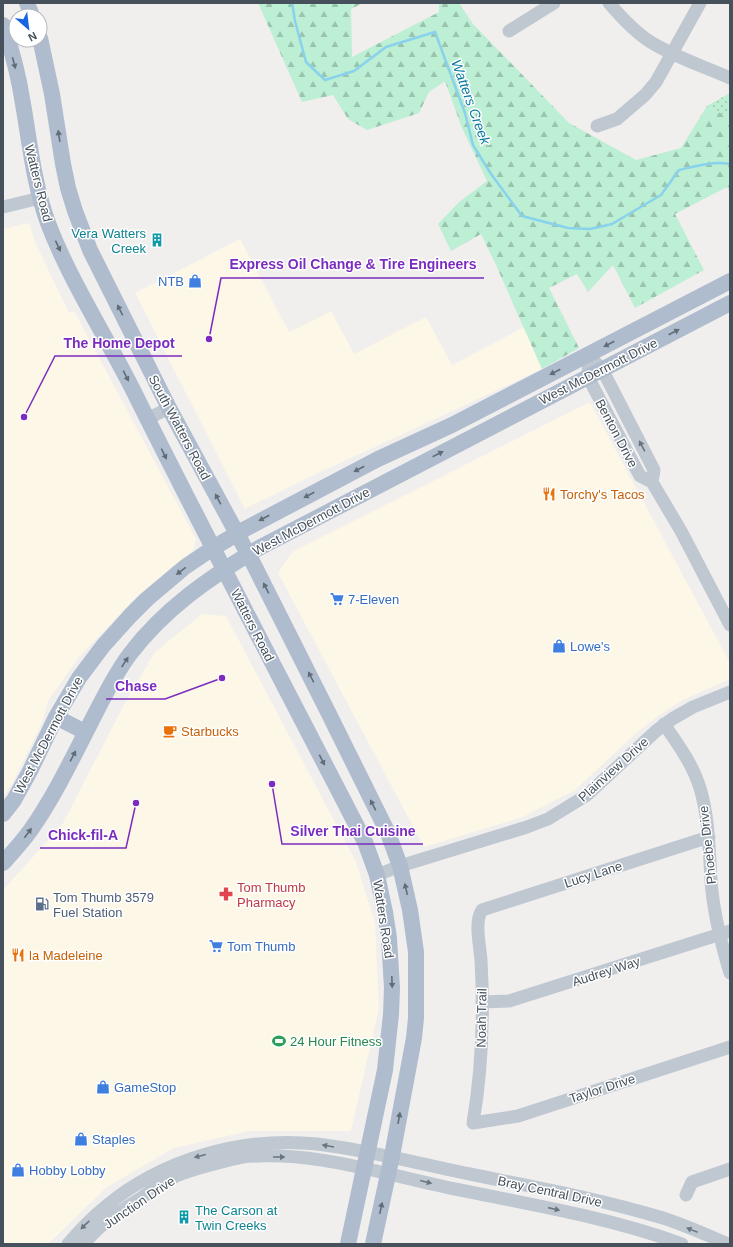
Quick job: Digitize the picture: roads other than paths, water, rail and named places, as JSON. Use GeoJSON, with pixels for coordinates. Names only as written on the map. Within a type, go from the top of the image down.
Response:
{"type":"FeatureCollection","features":[{"type":"Feature","properties":{"kind":"main road","name":"Watters Road"},"geometry":{"type":"LineString","coordinates":[[3,25],[14,60],[23,102],[32,164],[48,223],[64,259],[365,842],[377,875],[389,938],[392,994],[391,1014],[385,1070],[348,1244]]}},
{"type":"Feature","properties":{"kind":"main road","name":"South Watters Road"},"geometry":{"type":"LineString","coordinates":[[42,48],[52,94],[66,181],[74,211],[90,250],[169,408],[236,534]]}},
{"type":"Feature","properties":{"kind":"main road","name":"West McDermott Drive"},"geometry":{"type":"LineString","coordinates":[[3,814],[14,800],[56,717],[82,673],[103,646],[130,616],[166,583],[213,548],[236,534],[393,452],[452,425],[730,281]]}},
{"type":"Feature","properties":{"kind":"main road","name":"West McDermott Drive"},"geometry":{"type":"LineString","coordinates":[[3,863],[34,825],[50,800],[112,682],[130,655],[144,636],[175,605],[224,569],[248,554],[730,303]]}},
{"type":"Feature","properties":{"kind":"main road"},"geometry":{"type":"LineString","coordinates":[[393,452],[403,472]]}},
{"type":"Feature","properties":{"kind":"main road","name":"Watters Road"},"geometry":{"type":"LineString","coordinates":[[236,534],[248,554],[388,833],[400,866],[410,910],[416,952],[417,992],[414,1038],[392,1156],[373,1244]]}},
{"type":"Feature","properties":{"kind":"main road"},"geometry":{"type":"LineString","coordinates":[[56,717],[86,732]]}},
{"type":"Feature","properties":{"kind":"street"},"geometry":{"type":"LineString","coordinates":[[509,31],[554,3]]}},
{"type":"Feature","properties":{"kind":"street"},"geometry":{"type":"LineString","coordinates":[[609,3],[619,15],[649,41],[672,53],[730,78]]}},
{"type":"Feature","properties":{"kind":"street"},"geometry":{"type":"LineString","coordinates":[[597,126],[617,119],[645,95],[656,82],[700,3]]}},
{"type":"Feature","properties":{"kind":"street"},"geometry":{"type":"LineString","coordinates":[[3,207],[32,200],[40,196]]}},
{"type":"Feature","properties":{"kind":"street","name":"Benton Drive"},"geometry":{"type":"LineString","coordinates":[[589,354],[595,373],[654,470],[652,482],[681,531],[730,626]]}},
{"type":"Feature","properties":{"kind":"street"},"geometry":{"type":"LineString","coordinates":[[147,419],[169,408]]}},
{"type":"Feature","properties":{"kind":"street","name":"Plainview Drive"},"geometry":{"type":"LineString","coordinates":[[377,875],[400,866],[527,828],[548,819],[587,795],[664,724],[692,707],[730,692]]}},
{"type":"Feature","properties":{"kind":"street","name":"Phoebe Drive"},"geometry":{"type":"LineString","coordinates":[[664,724],[679,744],[700,787],[707,816],[714,908],[725,933],[730,973]]}},
{"type":"Feature","properties":{"kind":"street","name":"Lucy Lane"},"geometry":{"type":"LineString","coordinates":[[479,914],[482,910],[489,907],[709,837]]}},
{"type":"Feature","properties":{"kind":"street","name":"Noah Trail"},"geometry":{"type":"LineString","coordinates":[[473,1123],[480,1061],[482,1002],[479,914]]}},
{"type":"Feature","properties":{"kind":"street","name":"Audrey Way"},"geometry":{"type":"LineString","coordinates":[[482,1002],[510,1001],[725,933]]}},
{"type":"Feature","properties":{"kind":"street","name":"Taylor Drive"},"geometry":{"type":"LineString","coordinates":[[473,1123],[518,1116],[730,1047]]}},
{"type":"Feature","properties":{"kind":"street"},"geometry":{"type":"LineString","coordinates":[[215,1164],[216,1161],[222,1158],[252,1153],[263,1144]]}},
{"type":"Feature","properties":{"kind":"street","name":"Junction Drive"},"geometry":{"type":"LineString","coordinates":[[68,1244],[83,1227],[118,1196],[153,1174],[193,1158],[238,1147],[263,1144],[317,1144],[367,1152]]}},
{"type":"Feature","properties":{"kind":"street","name":"Bray Central Drive"},"geometry":{"type":"LineString","coordinates":[[367,1152],[392,1156],[609,1204],[664,1218],[728,1244]]}},
{"type":"Feature","properties":{"kind":"street","name":"Junction Drive"},"geometry":{"type":"LineString","coordinates":[[84,1244],[110,1218],[158,1186],[176,1176],[215,1164],[242,1157],[294,1157],[364,1168]]}},
{"type":"Feature","properties":{"kind":"street","name":"Bray Central Drive"},"geometry":{"type":"LineString","coordinates":[[364,1168],[604,1221],[658,1235],[682,1244]]}},
{"type":"Feature","properties":{"kind":"street"},"geometry":{"type":"LineString","coordinates":[[686,1195],[692,1182],[730,1169]]}},
{"type":"Feature","properties":{"kind":"waterway","name":"Watters Creek"},"geometry":{"type":"LineString","coordinates":[[292,3],[295,21],[306,62],[325,80],[354,71],[386,47],[435,32],[465,113],[473,145],[491,174],[522,216],[568,228],[590,229],[612,224],[661,195],[679,170],[711,164],[730,164]]}},
{"type":"Feature","properties":{"kind":"place","name":"Vera Watters Creek"},"geometry":{"type":"Point","coordinates":[157,240]}},
{"type":"Feature","properties":{"kind":"place","name":"NTB"},"geometry":{"type":"Point","coordinates":[195,281]}},
{"type":"Feature","properties":{"kind":"place","name":"Express Oil Change & Tire Engineers"},"geometry":{"type":"Point","coordinates":[209,339]}},
{"type":"Feature","properties":{"kind":"place","name":"The Home Depot"},"geometry":{"type":"Point","coordinates":[24,417]}},
{"type":"Feature","properties":{"kind":"place","name":"Torchy's Tacos"},"geometry":{"type":"Point","coordinates":[549,494]}},
{"type":"Feature","properties":{"kind":"place","name":"7-Eleven"},"geometry":{"type":"Point","coordinates":[337,599]}},
{"type":"Feature","properties":{"kind":"place","name":"Lowe's"},"geometry":{"type":"Point","coordinates":[559,646]}},
{"type":"Feature","properties":{"kind":"place","name":"Chase"},"geometry":{"type":"Point","coordinates":[222,678]}},
{"type":"Feature","properties":{"kind":"place","name":"Starbucks"},"geometry":{"type":"Point","coordinates":[170,731]}},
{"type":"Feature","properties":{"kind":"place","name":"Silver Thai Cuisine"},"geometry":{"type":"Point","coordinates":[272,784]}},
{"type":"Feature","properties":{"kind":"place","name":"Chick-fil-A"},"geometry":{"type":"Point","coordinates":[136,803]}},
{"type":"Feature","properties":{"kind":"place","name":"Tom Thumb Pharmacy"},"geometry":{"type":"Point","coordinates":[226,894]}},
{"type":"Feature","properties":{"kind":"place","name":"Tom Thumb 3579 Fuel Station"},"geometry":{"type":"Point","coordinates":[42,904]}},
{"type":"Feature","properties":{"kind":"place","name":"Tom Thumb"},"geometry":{"type":"Point","coordinates":[216,946]}},
{"type":"Feature","properties":{"kind":"place","name":"la Madeleine"},"geometry":{"type":"Point","coordinates":[18,955]}},
{"type":"Feature","properties":{"kind":"place","name":"24 Hour Fitness"},"geometry":{"type":"Point","coordinates":[279,1041]}},
{"type":"Feature","properties":{"kind":"place","name":"GameStop"},"geometry":{"type":"Point","coordinates":[103,1087]}},
{"type":"Feature","properties":{"kind":"place","name":"Staples"},"geometry":{"type":"Point","coordinates":[81,1139]}},
{"type":"Feature","properties":{"kind":"place","name":"Hobby Lobby"},"geometry":{"type":"Point","coordinates":[18,1170]}},
{"type":"Feature","properties":{"kind":"place","name":"The Carson at Twin Creeks"},"geometry":{"type":"Point","coordinates":[184,1217]}}]}
